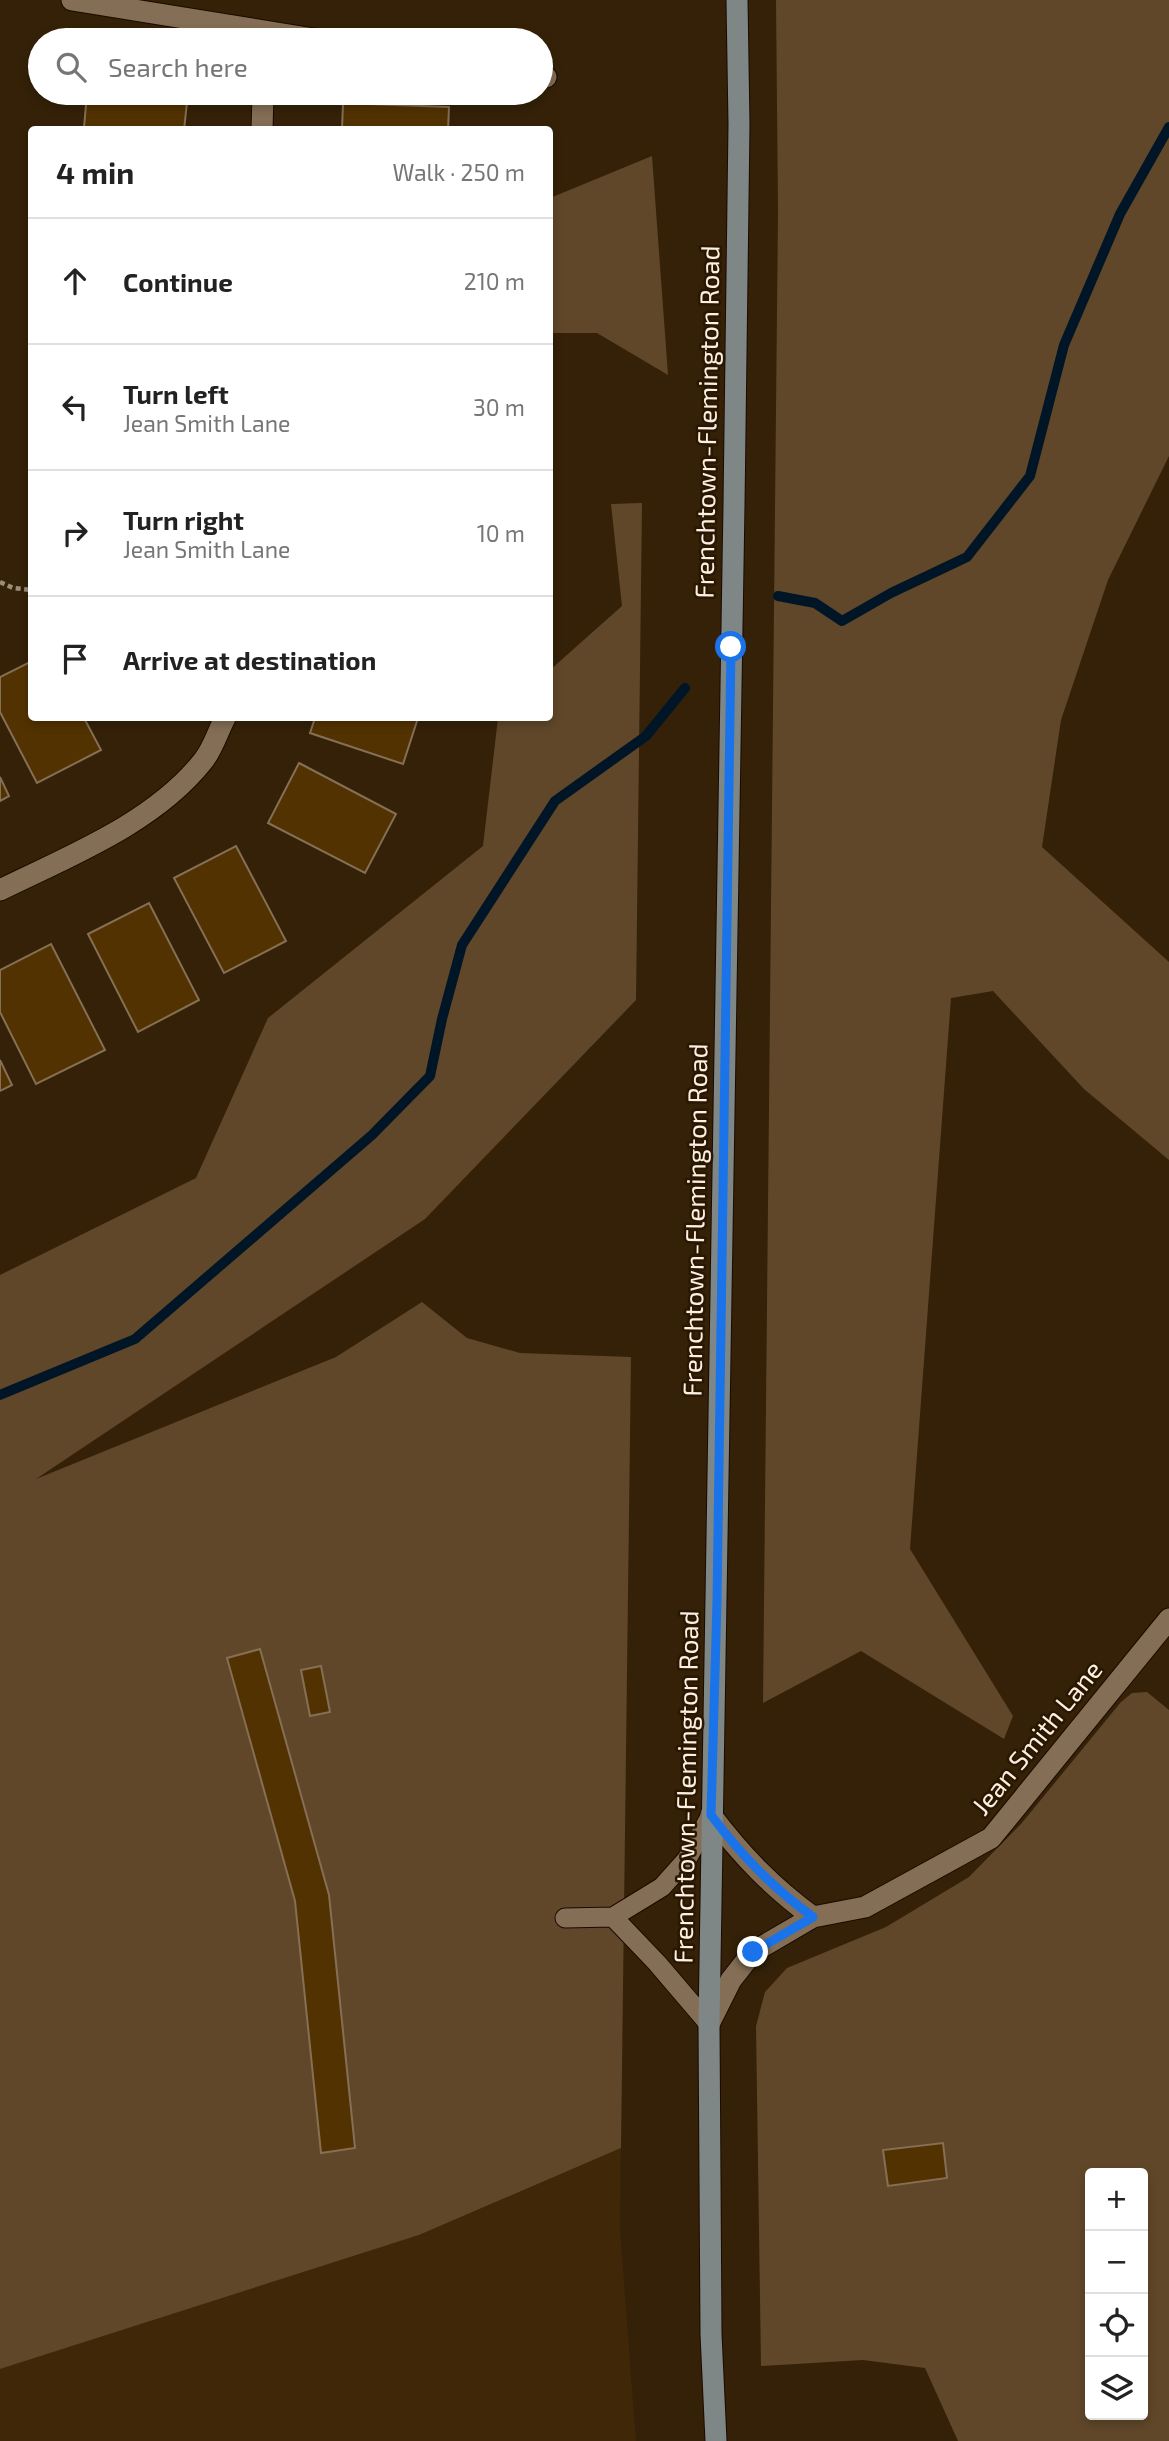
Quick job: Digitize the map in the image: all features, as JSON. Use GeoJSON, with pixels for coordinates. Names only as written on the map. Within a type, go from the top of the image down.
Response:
{"type":"FeatureCollection","features":[{"type":"Feature","properties":{"kind":"main road","name":"Frenchtown-Flemington Road"},"geometry":{"type":"LineString","coordinates":[[716,2441],[710,2306],[709,2024],[734,505],[739,124],[737,0]]}},
{"type":"Feature","properties":{"kind":"street"},"geometry":{"type":"LineString","coordinates":[[72,0],[222,28]]}},
{"type":"Feature","properties":{"kind":"street"},"geometry":{"type":"LineString","coordinates":[[262,126],[263,105]]}},
{"type":"Feature","properties":{"kind":"street"},"geometry":{"type":"LineString","coordinates":[[0,890],[119,832],[166,798],[205,760],[224,721]]}},
{"type":"Feature","properties":{"kind":"street","name":"Jean Smith Lane"},"geometry":{"type":"LineString","coordinates":[[709,2024],[731,1980],[753,1952],[813,1917],[865,1906],[990,1838],[1169,1619]]}},
{"type":"Feature","properties":{"kind":"street"},"geometry":{"type":"LineString","coordinates":[[711,1815],[780,1893],[813,1917]]}},
{"type":"Feature","properties":{"kind":"lane"},"geometry":{"type":"LineString","coordinates":[[565,1918],[613,1917],[662,1887],[687,1858],[711,1815]]}},
{"type":"Feature","properties":{"kind":"lane"},"geometry":{"type":"LineString","coordinates":[[613,1917],[709,2024]]}},
{"type":"Feature","properties":{"kind":"path"},"geometry":{"type":"LineString","coordinates":[[0,582],[13,589],[28,590]]}},
{"type":"Feature","properties":{"kind":"shaded area"},"geometry":{"type":"Polygon","coordinates":[[[776,0],[1169,0],[1169,456],[1108,580],[1061,720],[1042,847],[1169,962],[1169,1160],[1084,1089],[993,991],[951,998],[910,1549],[1013,1716],[1004,1739],[861,1651],[763,1703],[778,211],[776,0]]]}},
{"type":"Feature","properties":{"kind":"shaded area"},"geometry":{"type":"Polygon","coordinates":[[[652,156],[668,375],[597,333],[553,333],[553,197],[652,156]]]}},
{"type":"Feature","properties":{"kind":"shaded area"},"geometry":{"type":"Polygon","coordinates":[[[642,503],[636,1000],[425,1219],[36,1479],[336,1357],[422,1302],[467,1338],[520,1353],[631,1357],[621,2148],[419,2235],[0,2369],[0,1275],[196,1178],[268,1018],[483,846],[498,721],[553,721],[553,667],[622,606],[611,504],[642,503]]]}},
{"type":"Feature","properties":{"kind":"shaded area"},"geometry":{"type":"Polygon","coordinates":[[[1147,1692],[1169,1710],[1169,2441],[958,2441],[925,2368],[863,2360],[761,2366],[756,2026],[765,1992],[787,1968],[886,1927],[969,1877],[1021,1824],[1121,1702],[1132,1693],[1147,1692]]]}},
{"type":"Feature","properties":{"kind":"shaded area"},"geometry":{"type":"Polygon","coordinates":[[[621,2148],[620,2229],[636,2441],[0,2441],[0,2369],[419,2235],[621,2148]]]}},
{"type":"Feature","properties":{"kind":"building"},"geometry":{"type":"Polygon","coordinates":[[[86,105],[187,105],[184,126],[84,126],[86,105]]]}},
{"type":"Feature","properties":{"kind":"building"},"geometry":{"type":"Polygon","coordinates":[[[343,105],[449,107],[448,126],[342,126],[343,105]]]}},
{"type":"Feature","properties":{"kind":"building"},"geometry":{"type":"Polygon","coordinates":[[[28,663],[28,721],[86,721],[101,750],[37,783],[0,712],[0,677],[28,663]]]}},
{"type":"Feature","properties":{"kind":"building"},"geometry":{"type":"Polygon","coordinates":[[[314,721],[417,721],[403,764],[310,733],[314,721]]]}},
{"type":"Feature","properties":{"kind":"building"},"geometry":{"type":"Polygon","coordinates":[[[299,763],[396,814],[365,873],[268,823],[299,763]]]}},
{"type":"Feature","properties":{"kind":"building"},"geometry":{"type":"Polygon","coordinates":[[[0,777],[9,796],[0,801],[0,777]]]}},
{"type":"Feature","properties":{"kind":"building"},"geometry":{"type":"Polygon","coordinates":[[[236,846],[286,941],[224,973],[174,878],[236,846]]]}},
{"type":"Feature","properties":{"kind":"building"},"geometry":{"type":"Polygon","coordinates":[[[149,903],[199,1000],[138,1032],[88,934],[149,903]]]}},
{"type":"Feature","properties":{"kind":"building"},"geometry":{"type":"Polygon","coordinates":[[[51,944],[105,1050],[36,1084],[0,1012],[0,970],[51,944]]]}},
{"type":"Feature","properties":{"kind":"building"},"geometry":{"type":"Polygon","coordinates":[[[0,1060],[12,1085],[0,1091],[0,1060]]]}},
{"type":"Feature","properties":{"kind":"building"},"geometry":{"type":"Polygon","coordinates":[[[260,1649],[329,1895],[355,2148],[321,2153],[295,1901],[227,1658],[260,1649]]]}},
{"type":"Feature","properties":{"kind":"building"},"geometry":{"type":"Polygon","coordinates":[[[321,1666],[330,1712],[310,1716],[301,1670],[321,1666]]]}},
{"type":"Feature","properties":{"kind":"building"},"geometry":{"type":"Polygon","coordinates":[[[943,2143],[947,2178],[888,2186],[883,2150],[943,2143]]]}},
{"type":"Feature","properties":{"kind":"waterway"},"geometry":{"type":"LineString","coordinates":[[778,596],[815,603],[842,621],[891,593],[967,557],[1030,476],[1064,345],[1120,214],[1169,127]]}},
{"type":"Feature","properties":{"kind":"waterway"},"geometry":{"type":"LineString","coordinates":[[0,1395],[135,1339],[372,1135],[430,1076],[462,945],[555,801],[646,736],[685,688]]}},
{"type":"Feature","properties":{"kind":"route"},"geometry":{"type":"LineString","coordinates":[[731,647],[717,1601],[711,1815],[752,1866],[780,1893],[813,1917],[753,1952]]}}]}
